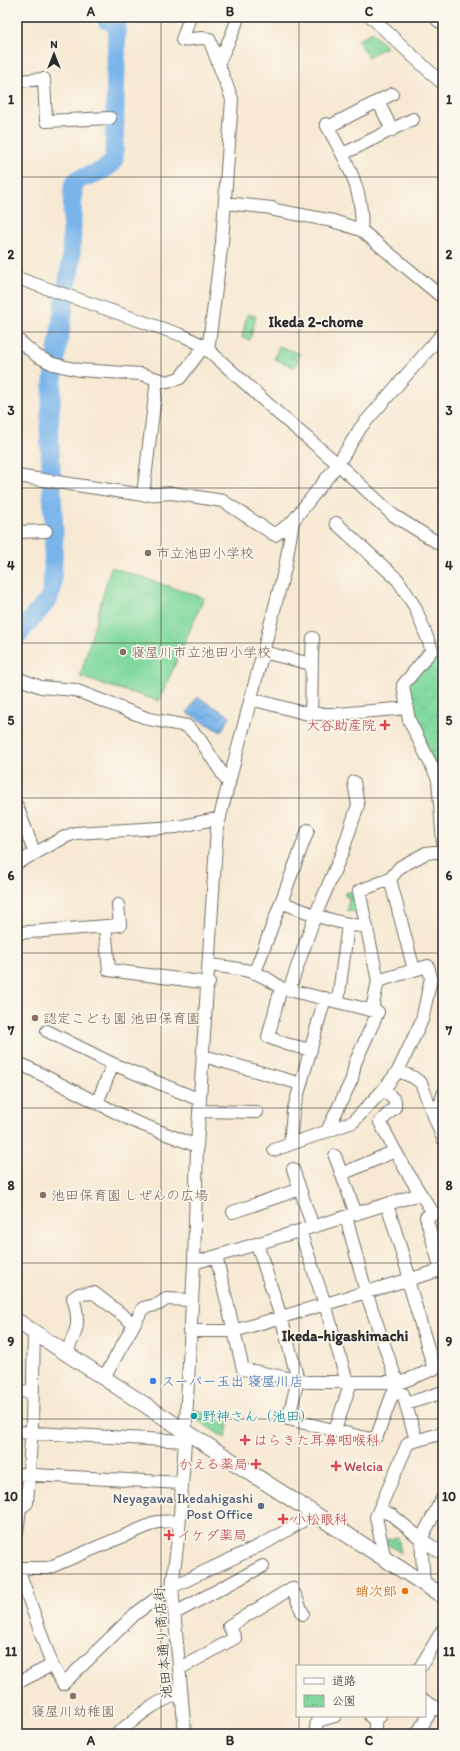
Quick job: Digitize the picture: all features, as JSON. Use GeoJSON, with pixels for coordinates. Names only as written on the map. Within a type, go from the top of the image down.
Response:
{"type":"FeatureCollection","features":[{"type":"Feature","properties":{"kind":"street"},"geometry":{"type":"LineString","coordinates":[[17,339],[37,356],[55,364],[79,370],[141,374],[167,382],[180,378],[206,348],[222,242],[232,99],[209,39],[202,38],[182,40],[190,17]]}},
{"type":"Feature","properties":{"kind":"street"},"geometry":{"type":"LineString","coordinates":[[218,64],[236,27],[238,17]]}},
{"type":"Feature","properties":{"kind":"street"},"geometry":{"type":"LineString","coordinates":[[371,17],[443,84]]}},
{"type":"Feature","properties":{"kind":"street"},"geometry":{"type":"LineString","coordinates":[[17,81],[44,79],[46,121],[110,118]]}},
{"type":"Feature","properties":{"kind":"street"},"geometry":{"type":"LineString","coordinates":[[360,230],[362,219],[359,194],[343,154],[327,125],[392,94]]}},
{"type":"Feature","properties":{"kind":"street"},"geometry":{"type":"LineString","coordinates":[[378,101],[392,130]]}},
{"type":"Feature","properties":{"kind":"street"},"geometry":{"type":"LineString","coordinates":[[343,154],[413,119]]}},
{"type":"Feature","properties":{"kind":"street"},"geometry":{"type":"LineString","coordinates":[[225,203],[272,208],[275,210],[334,221],[360,230],[443,298]]}},
{"type":"Feature","properties":{"kind":"street"},"geometry":{"type":"LineString","coordinates":[[17,278],[184,336],[206,348],[338,464],[393,515],[443,546]]}},
{"type":"Feature","properties":{"kind":"street"},"geometry":{"type":"LineString","coordinates":[[17,476],[143,495],[172,493],[223,501],[275,535],[293,522],[338,464],[362,427],[443,333]]}},
{"type":"Feature","properties":{"kind":"street"},"geometry":{"type":"LineString","coordinates":[[143,495],[157,379]]}},
{"type":"Feature","properties":{"kind":"street","name":"池田本通り商店街"},"geometry":{"type":"LineString","coordinates":[[185,1734],[172,1587],[180,1521],[189,1331],[194,1263],[197,1146],[209,983],[217,828],[285,568],[293,522]]}},
{"type":"Feature","properties":{"kind":"street"},"geometry":{"type":"LineString","coordinates":[[336,522],[398,580],[415,607],[432,650],[403,686],[410,720],[441,779],[443,843]]}},
{"type":"Feature","properties":{"kind":"street"},"geometry":{"type":"LineString","coordinates":[[17,532],[46,531]]}},
{"type":"Feature","properties":{"kind":"street"},"geometry":{"type":"LineString","coordinates":[[311,714],[311,664],[313,638]]}},
{"type":"Feature","properties":{"kind":"street"},"geometry":{"type":"LineString","coordinates":[[263,652],[311,664]]}},
{"type":"Feature","properties":{"kind":"street"},"geometry":{"type":"LineString","coordinates":[[17,678],[41,687],[75,690],[149,719],[186,726],[199,738],[229,784]]}},
{"type":"Feature","properties":{"kind":"street"},"geometry":{"type":"LineString","coordinates":[[251,699],[311,714],[338,714],[407,708]]}},
{"type":"Feature","properties":{"kind":"street"},"geometry":{"type":"LineString","coordinates":[[311,1050],[286,1044],[268,1037],[285,989],[342,853],[358,805],[354,782]]}},
{"type":"Feature","properties":{"kind":"street"},"geometry":{"type":"LineString","coordinates":[[17,806],[35,854]]}},
{"type":"Feature","properties":{"kind":"street"},"geometry":{"type":"LineString","coordinates":[[17,863],[75,833],[177,827],[220,818]]}},
{"type":"Feature","properties":{"kind":"street"},"geometry":{"type":"LineString","coordinates":[[256,972],[308,830]]}},
{"type":"Feature","properties":{"kind":"street"},"geometry":{"type":"LineString","coordinates":[[372,1009],[378,981],[359,892],[390,879],[400,867],[426,853],[443,851]]}},
{"type":"Feature","properties":{"kind":"street"},"geometry":{"type":"LineString","coordinates":[[390,879],[414,970]]}},
{"type":"Feature","properties":{"kind":"street"},"geometry":{"type":"LineString","coordinates":[[281,902],[316,916],[348,925],[367,927]]}},
{"type":"Feature","properties":{"kind":"street"},"geometry":{"type":"LineString","coordinates":[[17,933],[120,925],[118,905]]}},
{"type":"Feature","properties":{"kind":"street"},"geometry":{"type":"LineString","coordinates":[[338,1001],[348,925]]}},
{"type":"Feature","properties":{"kind":"street"},"geometry":{"type":"LineString","coordinates":[[105,926],[109,970],[209,983]]}},
{"type":"Feature","properties":{"kind":"street"},"geometry":{"type":"LineString","coordinates":[[210,965],[256,972],[285,989],[372,1009],[378,1012],[355,1063],[352,1079],[327,1131]]}},
{"type":"Feature","properties":{"kind":"street"},"geometry":{"type":"LineString","coordinates":[[274,1150],[353,1122],[384,1089],[398,1071],[422,1020],[431,978],[428,966],[378,981]]}},
{"type":"Feature","properties":{"kind":"street"},"geometry":{"type":"LineString","coordinates":[[290,1144],[293,1112],[325,998]]}},
{"type":"Feature","properties":{"kind":"street"},"geometry":{"type":"LineString","coordinates":[[47,1031],[200,1106],[257,1112]]}},
{"type":"Feature","properties":{"kind":"street"},"geometry":{"type":"LineString","coordinates":[[204,1056],[301,1084]]}},
{"type":"Feature","properties":{"kind":"street"},"geometry":{"type":"LineString","coordinates":[[17,1062],[133,1121],[197,1146]]}},
{"type":"Feature","properties":{"kind":"street"},"geometry":{"type":"LineString","coordinates":[[97,1103],[113,1064]]}},
{"type":"Feature","properties":{"kind":"street"},"geometry":{"type":"LineString","coordinates":[[398,1071],[413,1077],[421,1083],[443,1139]]}},
{"type":"Feature","properties":{"kind":"street"},"geometry":{"type":"LineString","coordinates":[[189,1331],[234,1331],[442,1271],[426,1217],[434,1214],[420,1194],[380,1122],[395,1107],[395,1101],[384,1089]]}},
{"type":"Feature","properties":{"kind":"street"},"geometry":{"type":"LineString","coordinates":[[436,1121],[443,1094]]}},
{"type":"Feature","properties":{"kind":"street"},"geometry":{"type":"LineString","coordinates":[[342,1174],[395,1151]]}},
{"type":"Feature","properties":{"kind":"street"},"geometry":{"type":"LineString","coordinates":[[335,1156],[342,1174],[366,1292],[395,1387],[403,1394],[416,1440]]}},
{"type":"Feature","properties":{"kind":"street"},"geometry":{"type":"LineString","coordinates":[[293,1169],[313,1227]]}},
{"type":"Feature","properties":{"kind":"street"},"geometry":{"type":"LineString","coordinates":[[232,1212],[300,1189]]}},
{"type":"Feature","properties":{"kind":"street"},"geometry":{"type":"LineString","coordinates":[[194,1263],[420,1194]]}},
{"type":"Feature","properties":{"kind":"street"},"geometry":{"type":"LineString","coordinates":[[257,1244],[281,1317],[298,1380],[288,1419],[370,1439],[377,1436],[395,1387],[402,1382],[434,1368],[387,1204]]}},
{"type":"Feature","properties":{"kind":"street"},"geometry":{"type":"LineString","coordinates":[[300,1231],[325,1304],[349,1382],[335,1430]]}},
{"type":"Feature","properties":{"kind":"street"},"geometry":{"type":"LineString","coordinates":[[216,1256],[243,1368],[307,1382],[349,1382],[395,1387]]}},
{"type":"Feature","properties":{"kind":"street"},"geometry":{"type":"LineString","coordinates":[[66,1353],[76,1333],[78,1323],[74,1298],[79,1294],[94,1293],[134,1324]]}},
{"type":"Feature","properties":{"kind":"street"},"geometry":{"type":"LineString","coordinates":[[104,1378],[143,1308],[158,1304],[166,1298],[192,1300]]}},
{"type":"Feature","properties":{"kind":"street"},"geometry":{"type":"LineString","coordinates":[[17,1321],[104,1378],[185,1436],[314,1514],[443,1596]]}},
{"type":"Feature","properties":{"kind":"street"},"geometry":{"type":"LineString","coordinates":[[17,1532],[19,1508],[28,1503],[23,1474],[32,1433],[34,1332]]}},
{"type":"Feature","properties":{"kind":"street"},"geometry":{"type":"LineString","coordinates":[[17,1391],[32,1392]]}},
{"type":"Feature","properties":{"kind":"street"},"geometry":{"type":"LineString","coordinates":[[406,1404],[443,1392]]}},
{"type":"Feature","properties":{"kind":"street"},"geometry":{"type":"LineString","coordinates":[[17,1432],[185,1436]]}},
{"type":"Feature","properties":{"kind":"street"},"geometry":{"type":"LineString","coordinates":[[385,1560],[376,1516],[408,1443],[443,1433]]}},
{"type":"Feature","properties":{"kind":"street"},"geometry":{"type":"LineString","coordinates":[[23,1474],[182,1483]]}},
{"type":"Feature","properties":{"kind":"street"},"geometry":{"type":"LineString","coordinates":[[424,1584],[421,1539],[443,1497]]}},
{"type":"Feature","properties":{"kind":"street"},"geometry":{"type":"LineString","coordinates":[[379,1510],[392,1515],[421,1539],[443,1554]]}},
{"type":"Feature","properties":{"kind":"street"},"geometry":{"type":"LineString","coordinates":[[180,1521],[157,1522],[48,1568],[18,1568],[52,1665],[63,1684],[135,1614],[172,1587],[267,1542],[314,1514]]}},
{"type":"Feature","properties":{"kind":"street"},"geometry":{"type":"LineString","coordinates":[[174,1613],[263,1566]]}},
{"type":"Feature","properties":{"kind":"street"},"geometry":{"type":"LineString","coordinates":[[180,1669],[235,1638],[229,1626],[292,1588],[303,1614]]}},
{"type":"Feature","properties":{"kind":"street"},"geometry":{"type":"LineString","coordinates":[[422,1665],[443,1629]]}},
{"type":"Feature","properties":{"kind":"street"},"geometry":{"type":"LineString","coordinates":[[17,1683],[52,1665]]}},
{"type":"Feature","properties":{"kind":"street"},"geometry":{"type":"LineString","coordinates":[[117,1734],[152,1705],[182,1692]]}},
{"type":"Feature","properties":{"kind":"street"},"geometry":{"type":"LineString","coordinates":[[417,1734],[434,1707]]}},
{"type":"Feature","properties":{"kind":"street"},"geometry":{"type":"LineString","coordinates":[[315,1734],[317,1721],[331,1717]]}},
{"type":"Feature","properties":{"kind":"street"},"geometry":{"type":"LineString","coordinates":[[375,1718],[375,1734]]}},
{"type":"Feature","properties":{"kind":"green space"},"geometry":{"type":"Polygon","coordinates":[[[372,32],[386,47],[368,57],[358,40],[372,32]]]}},
{"type":"Feature","properties":{"kind":"green space"},"geometry":{"type":"Polygon","coordinates":[[[247,314],[256,316],[250,340],[242,338],[247,314]]]}},
{"type":"Feature","properties":{"kind":"green space"},"geometry":{"type":"Polygon","coordinates":[[[279,346],[300,354],[295,367],[274,359],[279,346]]]}},
{"type":"Feature","properties":{"kind":"green space"},"geometry":{"type":"Polygon","coordinates":[[[111,567],[204,598],[159,701],[80,677],[111,567]]]}},
{"type":"Feature","properties":{"kind":"green space"},"geometry":{"type":"Polygon","coordinates":[[[443,651],[443,771],[436,768],[408,699],[408,685],[434,652],[443,651]]]}},
{"type":"Feature","properties":{"kind":"green space"},"geometry":{"type":"Polygon","coordinates":[[[354,891],[360,912],[347,911],[349,897],[345,896],[345,893],[354,891]]]}},
{"type":"Feature","properties":{"kind":"green space"},"geometry":{"type":"Polygon","coordinates":[[[191,1409],[230,1420],[225,1438],[191,1416],[191,1409]]]}},
{"type":"Feature","properties":{"kind":"green space"},"geometry":{"type":"Polygon","coordinates":[[[398,1537],[401,1553],[387,1544],[386,1540],[398,1537]]]}},
{"type":"Feature","properties":{"kind":"water"},"geometry":{"type":"Polygon","coordinates":[[[197,697],[230,716],[221,732],[187,713],[197,697]]]}},
{"type":"Feature","properties":{"kind":"waterway"},"geometry":{"type":"LineString","coordinates":[[17,636],[48,600],[52,590],[54,533],[49,427],[54,370],[71,261],[73,186],[77,180],[108,167],[114,159],[117,21],[107,20],[106,17]]}},
{"type":"Feature","properties":{"kind":"place","name":"市立池田小学校"},"geometry":{"type":"Point","coordinates":[148,553]}},
{"type":"Feature","properties":{"kind":"place","name":"寝屋川市立池田小学校"},"geometry":{"type":"Point","coordinates":[123,652]}},
{"type":"Feature","properties":{"kind":"place","name":"大谷助産院"},"geometry":{"type":"Point","coordinates":[385,725]}},
{"type":"Feature","properties":{"kind":"place","name":"認定こども園 池田保育園"},"geometry":{"type":"Point","coordinates":[35,1018]}},
{"type":"Feature","properties":{"kind":"place","name":"池田保育園 しぜんの広場"},"geometry":{"type":"Point","coordinates":[43,1195]}},
{"type":"Feature","properties":{"kind":"place","name":"スーパー玉出 寝屋川店"},"geometry":{"type":"Point","coordinates":[153,1381]}},
{"type":"Feature","properties":{"kind":"place","name":"野神さん（池田）"},"geometry":{"type":"Point","coordinates":[194,1416]}},
{"type":"Feature","properties":{"kind":"place","name":"はらきた耳鼻咽喉科"},"geometry":{"type":"Point","coordinates":[245,1440]}},
{"type":"Feature","properties":{"kind":"place","name":"かえる薬局"},"geometry":{"type":"Point","coordinates":[256,1464]}},
{"type":"Feature","properties":{"kind":"place","name":"Welcia"},"geometry":{"type":"Point","coordinates":[336,1466]}},
{"type":"Feature","properties":{"kind":"place","name":"Neyagawa Ikedahigashi Post Office"},"geometry":{"type":"Point","coordinates":[261,1506]}},
{"type":"Feature","properties":{"kind":"place","name":"小松眼科"},"geometry":{"type":"Point","coordinates":[283,1519]}},
{"type":"Feature","properties":{"kind":"place","name":"イケダ薬局"},"geometry":{"type":"Point","coordinates":[169,1535]}},
{"type":"Feature","properties":{"kind":"place","name":"蛸次郎"},"geometry":{"type":"Point","coordinates":[405,1591]}},
{"type":"Feature","properties":{"kind":"place","name":"寝屋川幼稚園"},"geometry":{"type":"Point","coordinates":[73,1696]}},
{"type":"Feature","properties":{"kind":"district","name":"Ikeda 2-chome"},"geometry":{"type":"Point","coordinates":[316,322]}},
{"type":"Feature","properties":{"kind":"district","name":"Ikeda-higashimachi"},"geometry":{"type":"Point","coordinates":[345,1336]}}]}
